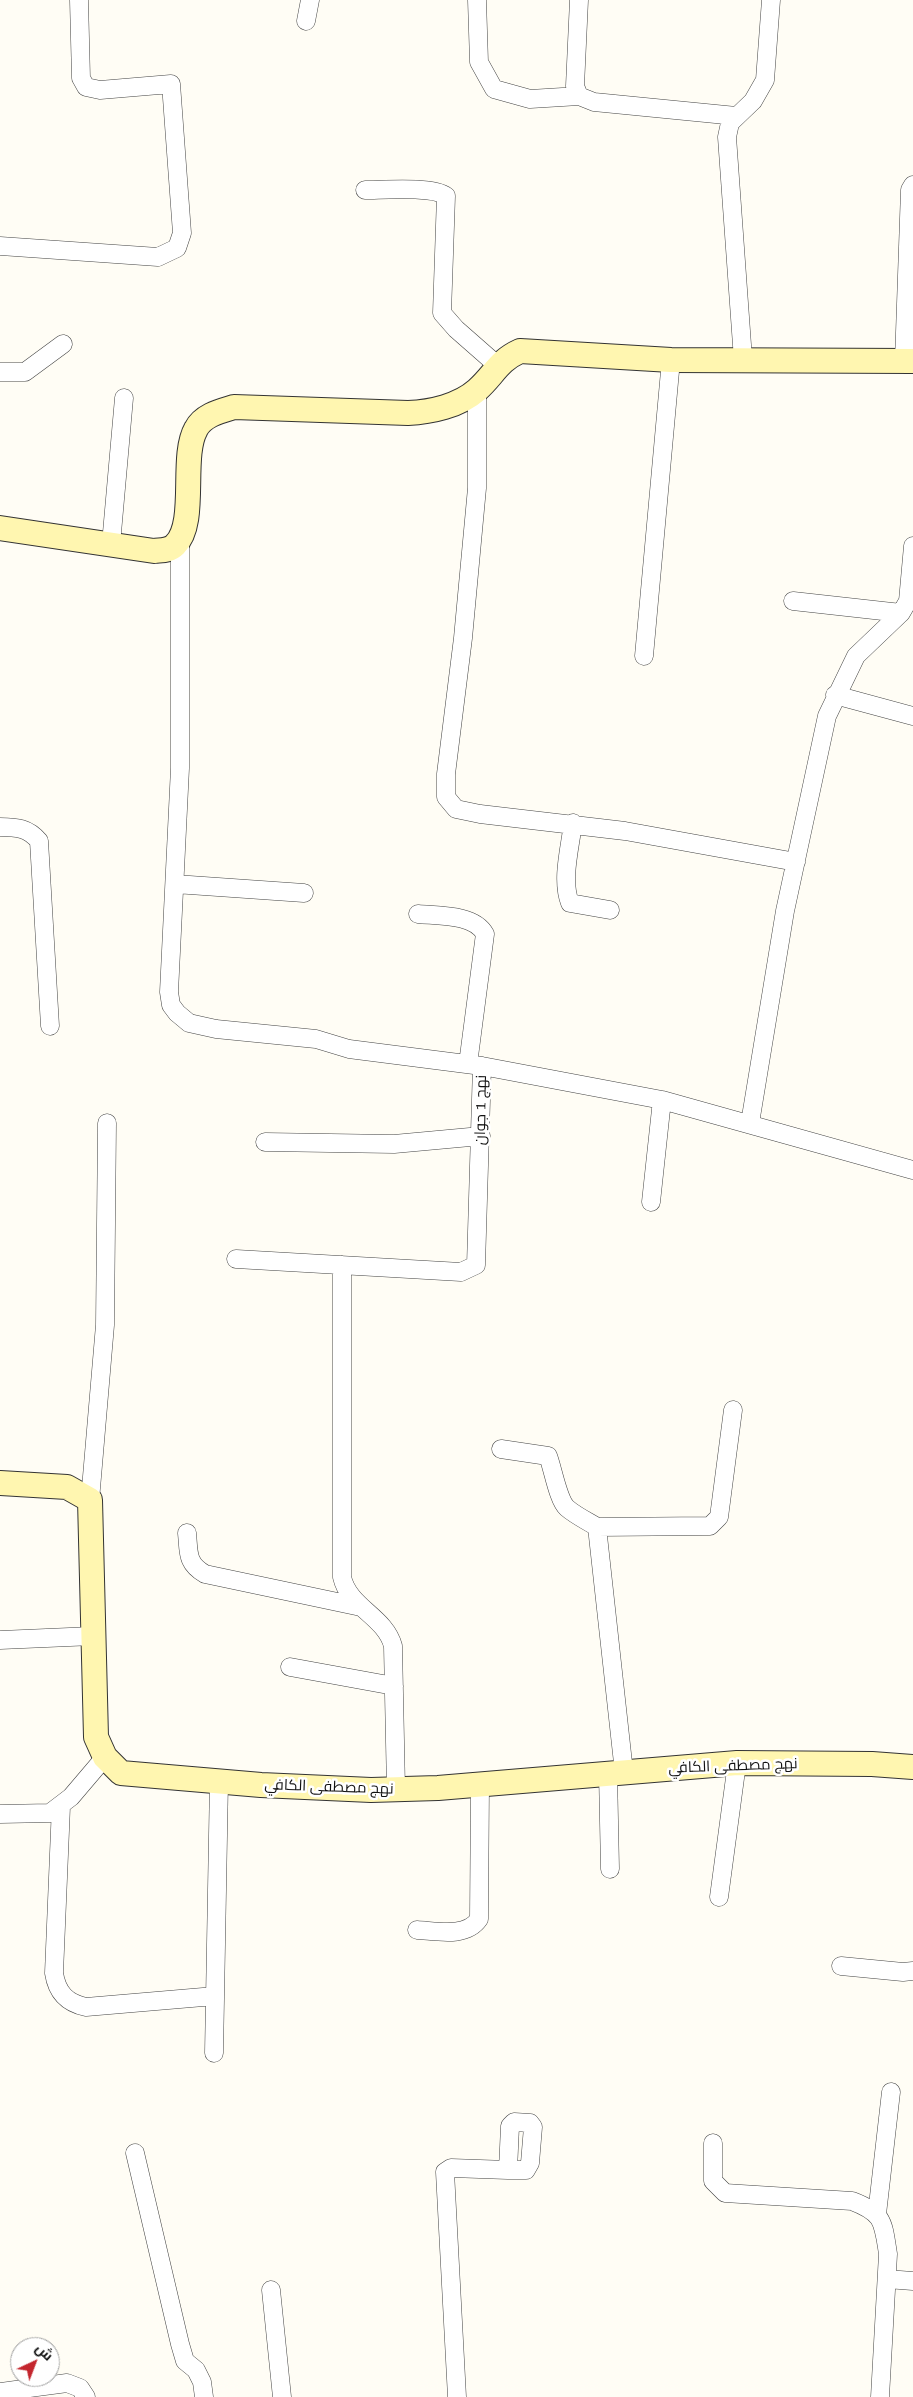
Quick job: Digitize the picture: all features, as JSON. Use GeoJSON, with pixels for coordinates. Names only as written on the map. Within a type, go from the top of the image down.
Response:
{"type":"FeatureCollection","features":[{"type":"Feature","properties":{"kind":"street"},"geometry":{"type":"LineString","coordinates":[[0,246],[158,257],[177,248],[182,233],[171,84],[100,90],[86,87],[81,78],[79,0]]}},
{"type":"Feature","properties":{"kind":"street"},"geometry":{"type":"LineString","coordinates":[[306,21],[310,0]]}},
{"type":"Feature","properties":{"kind":"street"},"geometry":{"type":"LineString","coordinates":[[478,0],[479,62],[494,89],[530,99],[579,96],[594,102],[736,116]]}},
{"type":"Feature","properties":{"kind":"street"},"geometry":{"type":"LineString","coordinates":[[579,0],[575,86],[579,96]]}},
{"type":"Feature","properties":{"kind":"street"},"geometry":{"type":"LineString","coordinates":[[743,359],[727,137],[730,123],[753,101],[765,80],[772,0]]}},
{"type":"Feature","properties":{"kind":"street"},"geometry":{"type":"LineString","coordinates":[[418,914],[470,921],[480,925],[485,934],[475,1065],[349,1049],[316,1039],[216,1029],[189,1023],[171,1006],[169,992],[180,768],[180,539],[185,522],[191,443],[196,428],[210,415],[234,406],[408,413],[429,412],[465,398],[477,390],[497,365],[508,356],[520,351],[671,360],[908,361],[910,190],[913,185]]}},
{"type":"Feature","properties":{"kind":"street"},"geometry":{"type":"LineString","coordinates":[[364,190],[429,191],[441,192],[446,196],[442,313],[456,330],[497,365]]}},
{"type":"Feature","properties":{"kind":"street"},"geometry":{"type":"LineString","coordinates":[[0,372],[25,372],[63,344]]}},
{"type":"Feature","properties":{"kind":"street"},"geometry":{"type":"LineString","coordinates":[[644,656],[671,360]]}},
{"type":"Feature","properties":{"kind":"street"},"geometry":{"type":"LineString","coordinates":[[477,390],[476,488],[462,638],[446,774],[446,797],[456,809],[480,814],[573,824],[796,862]]}},
{"type":"Feature","properties":{"kind":"street"},"geometry":{"type":"LineString","coordinates":[[110,544],[124,398]]}},
{"type":"Feature","properties":{"kind":"street"},"geometry":{"type":"LineString","coordinates":[[0,528],[166,550],[174,546],[180,539]]}},
{"type":"Feature","properties":{"kind":"street"},"geometry":{"type":"LineString","coordinates":[[750,1123],[796,862],[827,716],[835,695],[856,656],[902,613],[908,601],[913,546]]}},
{"type":"Feature","properties":{"kind":"street"},"geometry":{"type":"LineString","coordinates":[[793,601],[902,613]]}},
{"type":"Feature","properties":{"kind":"street"},"geometry":{"type":"LineString","coordinates":[[835,695],[913,716]]}},
{"type":"Feature","properties":{"kind":"street"},"geometry":{"type":"LineString","coordinates":[[573,824],[567,868],[566,894],[570,903],[610,910]]}},
{"type":"Feature","properties":{"kind":"street"},"geometry":{"type":"LineString","coordinates":[[0,827],[25,829],[31,832],[39,841],[50,1026]]}},
{"type":"Feature","properties":{"kind":"street"},"geometry":{"type":"LineString","coordinates":[[175,884],[304,893]]}},
{"type":"Feature","properties":{"kind":"street","name":"نهج 1 جوان"},"geometry":{"type":"LineString","coordinates":[[236,1259],[461,1272],[476,1265],[481,1136],[475,1065],[662,1100],[913,1170]]}},
{"type":"Feature","properties":{"kind":"street"},"geometry":{"type":"LineString","coordinates":[[651,1202],[662,1100]]}},
{"type":"Feature","properties":{"kind":"street"},"geometry":{"type":"LineString","coordinates":[[0,1814],[40,1815],[50,1813],[62,1806],[104,1757],[96,1737],[90,1500],[105,1325],[107,1123]]}},
{"type":"Feature","properties":{"kind":"street"},"geometry":{"type":"LineString","coordinates":[[264,1142],[394,1144],[481,1136]]}},
{"type":"Feature","properties":{"kind":"street"},"geometry":{"type":"LineString","coordinates":[[342,1265],[342,1578],[347,1593],[390,1634],[393,1646],[396,1789]]}},
{"type":"Feature","properties":{"kind":"street"},"geometry":{"type":"LineString","coordinates":[[501,1449],[548,1456],[555,1475],[560,1500],[566,1508],[597,1527],[710,1526],[719,1517],[733,1410]]}},
{"type":"Feature","properties":{"kind":"street"},"geometry":{"type":"LineString","coordinates":[[0,1483],[67,1487],[90,1500]]}},
{"type":"Feature","properties":{"kind":"street"},"geometry":{"type":"LineString","coordinates":[[597,1527],[616,1773],[610,1869]]}},
{"type":"Feature","properties":{"kind":"street"},"geometry":{"type":"LineString","coordinates":[[187,1533],[190,1562],[196,1569],[205,1574],[361,1607]]}},
{"type":"Feature","properties":{"kind":"street"},"geometry":{"type":"LineString","coordinates":[[0,1640],[93,1636]]}},
{"type":"Feature","properties":{"kind":"street"},"geometry":{"type":"LineString","coordinates":[[290,1668],[394,1686]]}},
{"type":"Feature","properties":{"kind":"street","name":"نهج مصطفى الكافي"},"geometry":{"type":"LineString","coordinates":[[104,1757],[121,1773],[371,1790],[480,1784],[737,1764],[872,1764],[913,1766]]}},
{"type":"Feature","properties":{"kind":"street"},"geometry":{"type":"LineString","coordinates":[[719,1897],[737,1764]]}},
{"type":"Feature","properties":{"kind":"street"},"geometry":{"type":"LineString","coordinates":[[214,2053],[219,1781]]}},
{"type":"Feature","properties":{"kind":"street"},"geometry":{"type":"LineString","coordinates":[[417,1930],[465,1931],[474,1927],[479,1919],[480,1784]]}},
{"type":"Feature","properties":{"kind":"street"},"geometry":{"type":"LineString","coordinates":[[62,1806],[54,1973],[60,1992],[67,2000],[86,2007],[215,1996]]}},
{"type":"Feature","properties":{"kind":"street"},"geometry":{"type":"LineString","coordinates":[[840,1966],[903,1972],[913,1970]]}},
{"type":"Feature","properties":{"kind":"street"},"geometry":{"type":"LineString","coordinates":[[880,2397],[888,2254],[884,2231],[877,2214],[891,2092]]}},
{"type":"Feature","properties":{"kind":"street"},"geometry":{"type":"LineString","coordinates":[[713,2143],[713,2181],[725,2193],[852,2201],[868,2207],[877,2214]]}},
{"type":"Feature","properties":{"kind":"street"},"geometry":{"type":"LineString","coordinates":[[135,2153],[180,2344],[186,2362],[196,2370],[202,2382],[204,2397]]}},
{"type":"Feature","properties":{"kind":"street"},"geometry":{"type":"LineString","coordinates":[[457,2397],[445,2172],[451,2168],[508,2170]]}},
{"type":"Feature","properties":{"kind":"street"},"geometry":{"type":"LineString","coordinates":[[887,2279],[913,2281]]}},
{"type":"Feature","properties":{"kind":"street"},"geometry":{"type":"LineString","coordinates":[[271,2290],[282,2397]]}},
{"type":"Feature","properties":{"kind":"street"},"geometry":{"type":"LineString","coordinates":[[0,2392],[66,2383],[80,2388],[86,2397]]}}]}
